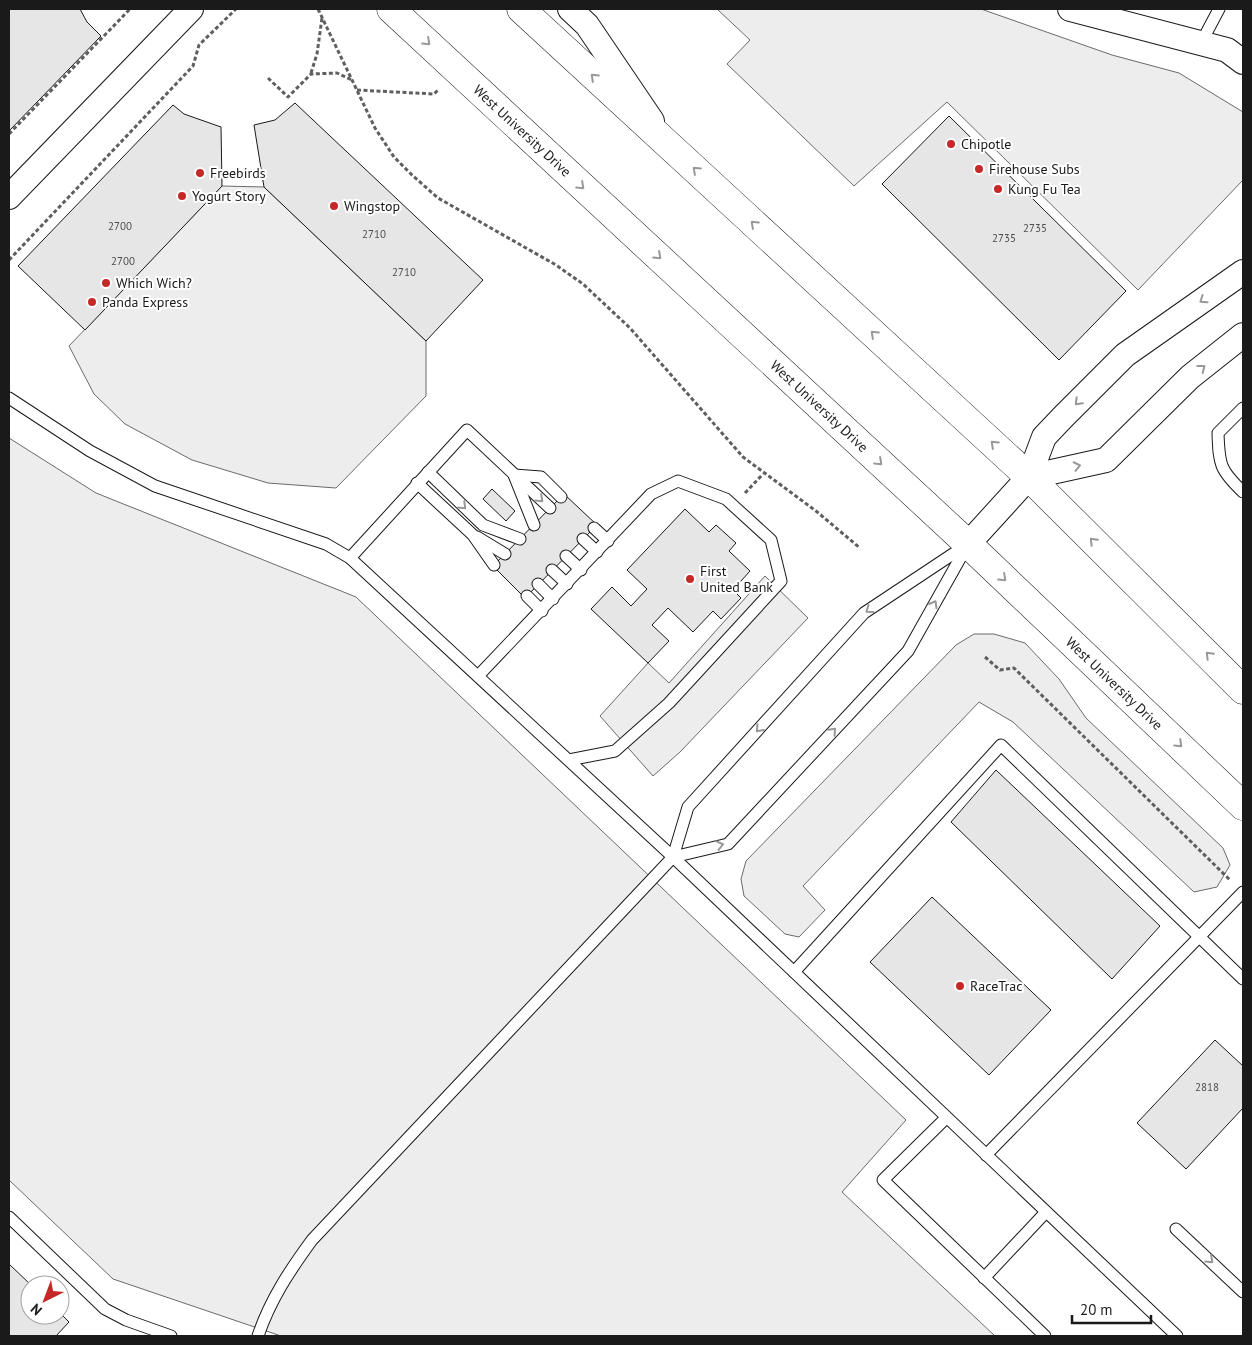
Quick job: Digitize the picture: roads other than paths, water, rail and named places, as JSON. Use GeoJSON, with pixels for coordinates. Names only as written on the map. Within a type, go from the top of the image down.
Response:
{"type":"FeatureCollection","features":[{"type":"Feature","properties":{"kind":"main road","name":"West University Drive"},"geometry":{"type":"LineString","coordinates":[[391,9],[968,544],[1243,806]]}},
{"type":"Feature","properties":{"kind":"main road"},"geometry":{"type":"LineString","coordinates":[[521,9],[1029,477],[1243,690]]}},
{"type":"Feature","properties":{"kind":"street"},"geometry":{"type":"LineString","coordinates":[[9,197],[192,9]]}},
{"type":"Feature","properties":{"kind":"street"},"geometry":{"type":"LineString","coordinates":[[570,9],[587,24],[669,145]]}},
{"type":"Feature","properties":{"kind":"street"},"geometry":{"type":"LineString","coordinates":[[1070,9],[1227,50],[1243,62]]}},
{"type":"Feature","properties":{"kind":"street"},"geometry":{"type":"LineString","coordinates":[[968,544],[1029,477],[1044,437],[1125,355],[1243,272]]}},
{"type":"Feature","properties":{"kind":"street"},"geometry":{"type":"LineString","coordinates":[[1029,477],[1106,460],[1190,377],[1243,335]]}},
{"type":"Feature","properties":{"kind":"lane"},"geometry":{"type":"LineString","coordinates":[[1201,44],[1219,9]]}},
{"type":"Feature","properties":{"kind":"lane"},"geometry":{"type":"LineString","coordinates":[[9,398],[90,451],[155,486],[326,544],[350,558],[673,856],[1176,1336]]}},
{"type":"Feature","properties":{"kind":"lane"},"geometry":{"type":"LineString","coordinates":[[1243,408],[1218,433],[1219,454],[1225,475],[1243,492]]}},
{"type":"Feature","properties":{"kind":"lane"},"geometry":{"type":"LineString","coordinates":[[350,558],[467,430],[550,508]]}},
{"type":"Feature","properties":{"kind":"lane"},"geometry":{"type":"LineString","coordinates":[[417,483],[474,535],[505,554],[483,525],[428,472]]}},
{"type":"Feature","properties":{"kind":"lane"},"geometry":{"type":"LineString","coordinates":[[514,475],[541,478],[561,497]]}},
{"type":"Feature","properties":{"kind":"lane"},"geometry":{"type":"LineString","coordinates":[[514,475],[534,525]]}},
{"type":"Feature","properties":{"kind":"lane"},"geometry":{"type":"LineString","coordinates":[[478,676],[568,584],[651,494],[678,481],[726,500],[771,540],[782,580],[670,703],[615,751],[569,760]]}},
{"type":"Feature","properties":{"kind":"lane"},"geometry":{"type":"LineString","coordinates":[[483,525],[520,539]]}},
{"type":"Feature","properties":{"kind":"lane"},"geometry":{"type":"LineString","coordinates":[[594,528],[608,541]]}},
{"type":"Feature","properties":{"kind":"lane"},"geometry":{"type":"LineString","coordinates":[[474,535],[494,564]]}},
{"type":"Feature","properties":{"kind":"lane"},"geometry":{"type":"LineString","coordinates":[[583,539],[597,552]]}},
{"type":"Feature","properties":{"kind":"lane"},"geometry":{"type":"LineString","coordinates":[[258,1336],[268,1310],[288,1273],[312,1240],[673,856],[688,807],[864,613],[968,544]]}},
{"type":"Feature","properties":{"kind":"lane"},"geometry":{"type":"LineString","coordinates":[[673,856],[728,844],[908,651],[968,544]]}},
{"type":"Feature","properties":{"kind":"lane"},"geometry":{"type":"LineString","coordinates":[[566,556],[581,570]]}},
{"type":"Feature","properties":{"kind":"lane"},"geometry":{"type":"LineString","coordinates":[[552,570],[568,584]]}},
{"type":"Feature","properties":{"kind":"lane"},"geometry":{"type":"LineString","coordinates":[[538,584],[553,599]]}},
{"type":"Feature","properties":{"kind":"lane"},"geometry":{"type":"LineString","coordinates":[[527,596],[542,610]]}},
{"type":"Feature","properties":{"kind":"lane"},"geometry":{"type":"LineString","coordinates":[[794,972],[1001,745],[1243,979]]}},
{"type":"Feature","properties":{"kind":"lane"},"geometry":{"type":"LineString","coordinates":[[986,1155],[1243,892]]}},
{"type":"Feature","properties":{"kind":"lane"},"geometry":{"type":"LineString","coordinates":[[946,1118],[883,1180],[1045,1336]]}},
{"type":"Feature","properties":{"kind":"lane"},"geometry":{"type":"LineString","coordinates":[[984,1278],[1046,1212]]}},
{"type":"Feature","properties":{"kind":"lane"},"geometry":{"type":"LineString","coordinates":[[9,1217],[105,1310],[163,1335]]}},
{"type":"Feature","properties":{"kind":"lane"},"geometry":{"type":"LineString","coordinates":[[1176,1229],[1243,1292]]}},
{"type":"Feature","properties":{"kind":"place","name":"Chipotle"},"geometry":{"type":"Point","coordinates":[951,144]}},
{"type":"Feature","properties":{"kind":"place","name":"Firehouse Subs"},"geometry":{"type":"Point","coordinates":[979,169]}},
{"type":"Feature","properties":{"kind":"place","name":"Freebirds"},"geometry":{"type":"Point","coordinates":[200,173]}},
{"type":"Feature","properties":{"kind":"place","name":"Kung Fu Tea"},"geometry":{"type":"Point","coordinates":[998,189]}},
{"type":"Feature","properties":{"kind":"place","name":"Yogurt Story"},"geometry":{"type":"Point","coordinates":[182,196]}},
{"type":"Feature","properties":{"kind":"place","name":"Wingstop"},"geometry":{"type":"Point","coordinates":[334,206]}},
{"type":"Feature","properties":{"kind":"place","name":"Which Wich?"},"geometry":{"type":"Point","coordinates":[106,283]}},
{"type":"Feature","properties":{"kind":"place","name":"Panda Express"},"geometry":{"type":"Point","coordinates":[92,302]}},
{"type":"Feature","properties":{"kind":"place","name":"First United Bank"},"geometry":{"type":"Point","coordinates":[690,579]}},
{"type":"Feature","properties":{"kind":"place","name":"RaceTrac"},"geometry":{"type":"Point","coordinates":[960,986]}}]}
